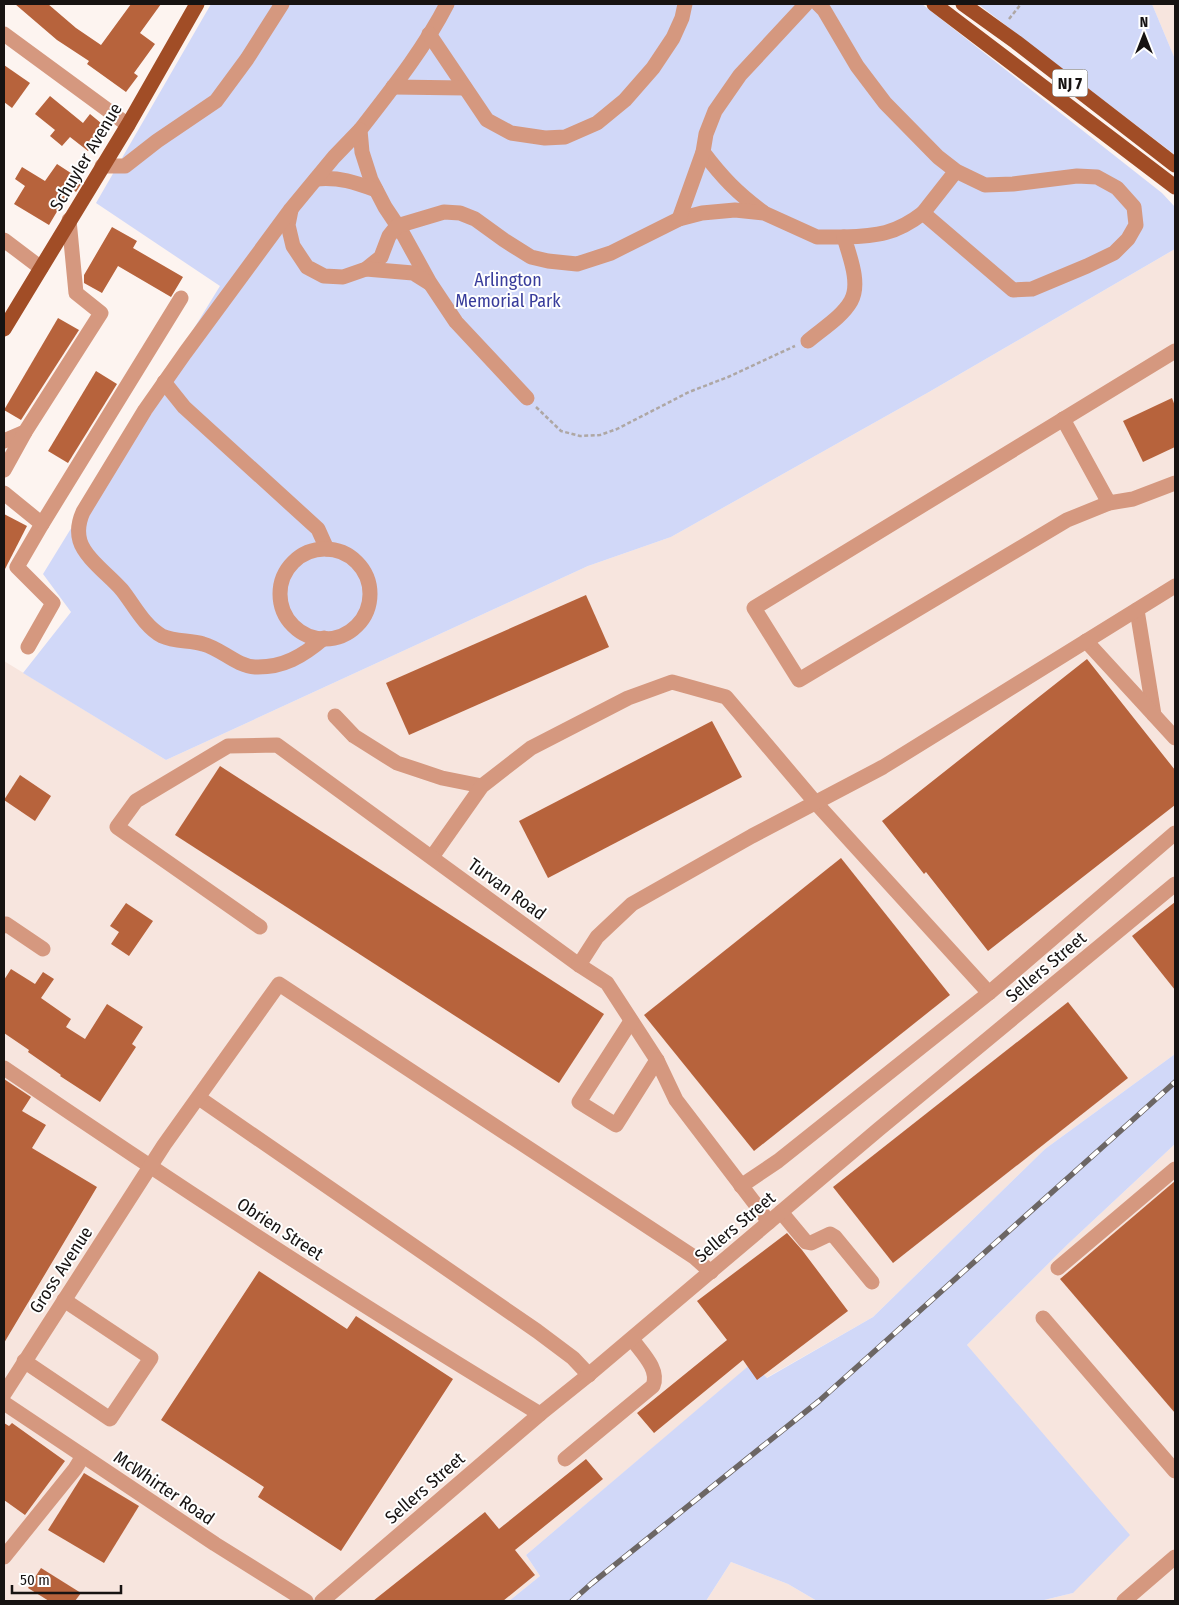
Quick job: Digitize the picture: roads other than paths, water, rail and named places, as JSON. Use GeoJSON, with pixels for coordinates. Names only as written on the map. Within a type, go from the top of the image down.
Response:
{"type":"FeatureCollection","features":[{"type":"Feature","properties":{"kind":"main road","name":"Schuyler Avenue"},"geometry":{"type":"LineString","coordinates":[[4,329],[128,126],[197,4]]}},
{"type":"Feature","properties":{"kind":"main road","name":"NJ 7"},"geometry":{"type":"LineString","coordinates":[[934,4],[1175,187]]}},
{"type":"Feature","properties":{"kind":"main road","name":"NJ 7"},"geometry":{"type":"LineString","coordinates":[[963,4],[1000,30],[1175,165]]}},
{"type":"Feature","properties":{"kind":"street"},"geometry":{"type":"LineString","coordinates":[[102,166],[125,166],[157,141],[216,101],[247,59],[282,4]]}},
{"type":"Feature","properties":{"kind":"street"},"geometry":{"type":"LineString","coordinates":[[324,638],[292,661],[275,666],[254,667],[238,662],[221,651],[204,644],[162,636],[145,621],[122,590],[84,550],[78,529],[83,512],[164,382],[291,209],[360,130],[393,87],[447,4]]}},
{"type":"Feature","properties":{"kind":"street"},"geometry":{"type":"LineString","coordinates":[[429,34],[487,120],[511,133],[545,138],[565,137],[597,123],[625,100],[653,68],[673,38],[682,18],[685,4]]}},
{"type":"Feature","properties":{"kind":"street"},"geometry":{"type":"LineString","coordinates":[[679,219],[703,152],[706,134],[715,110],[740,75],[806,4]]}},
{"type":"Feature","properties":{"kind":"street"},"geometry":{"type":"LineString","coordinates":[[818,4],[824,10],[857,66],[885,103],[938,157],[956,171],[985,185],[1013,184],[1077,176],[1097,177],[1117,188],[1134,206],[1136,225],[1128,239],[1114,253],[1032,289],[1013,290],[923,213]]}},
{"type":"Feature","properties":{"kind":"street"},"geometry":{"type":"LineString","coordinates":[[4,34],[128,126]]}},
{"type":"Feature","properties":{"kind":"street"},"geometry":{"type":"LineString","coordinates":[[393,87],[465,88]]}},
{"type":"Feature","properties":{"kind":"street"},"geometry":{"type":"LineString","coordinates":[[360,130],[362,152],[371,180],[430,283],[456,322],[527,398]]}},
{"type":"Feature","properties":{"kind":"street"},"geometry":{"type":"LineString","coordinates":[[703,152],[724,179],[764,213],[817,237],[875,236],[911,223],[923,213],[956,171]]}},
{"type":"Feature","properties":{"kind":"street"},"geometry":{"type":"LineString","coordinates":[[316,179],[332,177],[349,180],[376,190]]}},
{"type":"Feature","properties":{"kind":"street"},"geometry":{"type":"LineString","coordinates":[[291,209],[288,225],[293,246],[307,267],[324,276],[343,277],[366,269],[381,257],[389,236],[397,226],[444,212],[460,212],[475,218],[531,257],[577,264],[611,253],[679,219],[702,213],[735,210],[764,213]]}},
{"type":"Feature","properties":{"kind":"street"},"geometry":{"type":"LineString","coordinates":[[4,470],[25,432],[101,313],[76,293],[69,220]]}},
{"type":"Feature","properties":{"kind":"street"},"geometry":{"type":"LineString","coordinates":[[808,341],[844,311],[852,300],[854,283],[844,237]]}},
{"type":"Feature","properties":{"kind":"street"},"geometry":{"type":"LineString","coordinates":[[4,240],[41,268]]}},
{"type":"Feature","properties":{"kind":"street"},"geometry":{"type":"LineString","coordinates":[[366,269],[413,273],[430,283]]}},
{"type":"Feature","properties":{"kind":"street"},"geometry":{"type":"LineString","coordinates":[[28,647],[53,603],[17,567],[181,298]]}},
{"type":"Feature","properties":{"kind":"street"},"geometry":{"type":"LineString","coordinates":[[1175,350],[754,608],[799,680],[1067,520],[1108,503],[1133,499],[1175,483]]}},
{"type":"Feature","properties":{"kind":"street"},"geometry":{"type":"LineString","coordinates":[[164,382],[184,407],[318,529],[327,549]]}},
{"type":"Feature","properties":{"kind":"street"},"geometry":{"type":"LineString","coordinates":[[1063,419],[1108,503]]}},
{"type":"Feature","properties":{"kind":"street"},"geometry":{"type":"LineString","coordinates":[[4,441],[25,432]]}},
{"type":"Feature","properties":{"kind":"street"},"geometry":{"type":"LineString","coordinates":[[4,493],[42,524]]}},
{"type":"Feature","properties":{"kind":"street"},"geometry":{"type":"LineString","coordinates":[[322,548],[327,549],[338,550],[352,557],[363,568],[370,582],[371,598],[366,613],[357,626],[344,635],[331,638],[317,638],[304,633],[292,625],[284,613],[280,600],[281,586],[285,572],[294,561],[307,552],[322,548]]}},
{"type":"Feature","properties":{"kind":"street"},"geometry":{"type":"LineString","coordinates":[[579,964],[597,937],[632,904],[752,836],[883,767],[1175,586]]}},
{"type":"Feature","properties":{"kind":"street"},"geometry":{"type":"LineString","coordinates":[[1137,610],[1154,716]]}},
{"type":"Feature","properties":{"kind":"street"},"geometry":{"type":"LineString","coordinates":[[1086,642],[1175,738]]}},
{"type":"Feature","properties":{"kind":"street"},"geometry":{"type":"LineString","coordinates":[[432,857],[482,786],[532,748],[628,698],[672,682],[726,697],[815,802],[989,993]]}},
{"type":"Feature","properties":{"kind":"street"},"geometry":{"type":"LineString","coordinates":[[335,716],[354,736],[397,763],[442,778],[482,786]]}},
{"type":"Feature","properties":{"kind":"street","name":"Turvan Road"},"geometry":{"type":"LineString","coordinates":[[260,927],[117,827],[136,801],[228,746],[277,745],[607,983],[657,1060],[676,1100],[769,1222]]}},
{"type":"Feature","properties":{"kind":"street"},"geometry":{"type":"LineString","coordinates":[[741,1186],[778,1161],[989,993],[1175,833]]}},
{"type":"Feature","properties":{"kind":"street","name":"Sellers Street"},"geometry":{"type":"LineString","coordinates":[[322,1601],[540,1414],[1175,884]]}},
{"type":"Feature","properties":{"kind":"street"},"geometry":{"type":"LineString","coordinates":[[4,926],[6,924],[43,949]]}},
{"type":"Feature","properties":{"kind":"street","name":"Gross Avenue"},"geometry":{"type":"LineString","coordinates":[[4,1394],[150,1168],[279,984],[694,1257],[712,1272]]}},
{"type":"Feature","properties":{"kind":"street"},"geometry":{"type":"LineString","coordinates":[[631,1021],[579,1102],[616,1125],[657,1060]]}},
{"type":"Feature","properties":{"kind":"street","name":"Obrien Street"},"geometry":{"type":"LineString","coordinates":[[4,1068],[150,1168],[428,1347],[540,1414]]}},
{"type":"Feature","properties":{"kind":"street"},"geometry":{"type":"LineString","coordinates":[[199,1098],[537,1331],[573,1358],[589,1375]]}},
{"type":"Feature","properties":{"kind":"street"},"geometry":{"type":"LineString","coordinates":[[1058,1268],[1175,1169]]}},
{"type":"Feature","properties":{"kind":"street"},"geometry":{"type":"LineString","coordinates":[[781,1212],[806,1242],[811,1243],[830,1234],[835,1237],[872,1282]]}},
{"type":"Feature","properties":{"kind":"street"},"geometry":{"type":"LineString","coordinates":[[24,1361],[110,1419],[151,1358],[64,1300]]}},
{"type":"Feature","properties":{"kind":"street"},"geometry":{"type":"LineString","coordinates":[[1043,1318],[1175,1471]]}},
{"type":"Feature","properties":{"kind":"street"},"geometry":{"type":"LineString","coordinates":[[565,1458],[653,1386],[656,1380],[655,1372],[632,1339]]}},
{"type":"Feature","properties":{"kind":"street","name":"McWhirter Road"},"geometry":{"type":"LineString","coordinates":[[4,1403],[215,1544],[306,1601]]}},
{"type":"Feature","properties":{"kind":"street"},"geometry":{"type":"LineString","coordinates":[[4,1557],[83,1456]]}},
{"type":"Feature","properties":{"kind":"street"},"geometry":{"type":"LineString","coordinates":[[1133,1598],[1175,1557]]}},
{"type":"Feature","properties":{"kind":"railway"},"geometry":{"type":"LineString","coordinates":[[572,1601],[819,1401],[1175,1082]]}},
{"type":"Feature","properties":{"kind":"park label","name":"Arlington Memorial Park"},"geometry":{"type":"Point","coordinates":[508,290]}}]}
